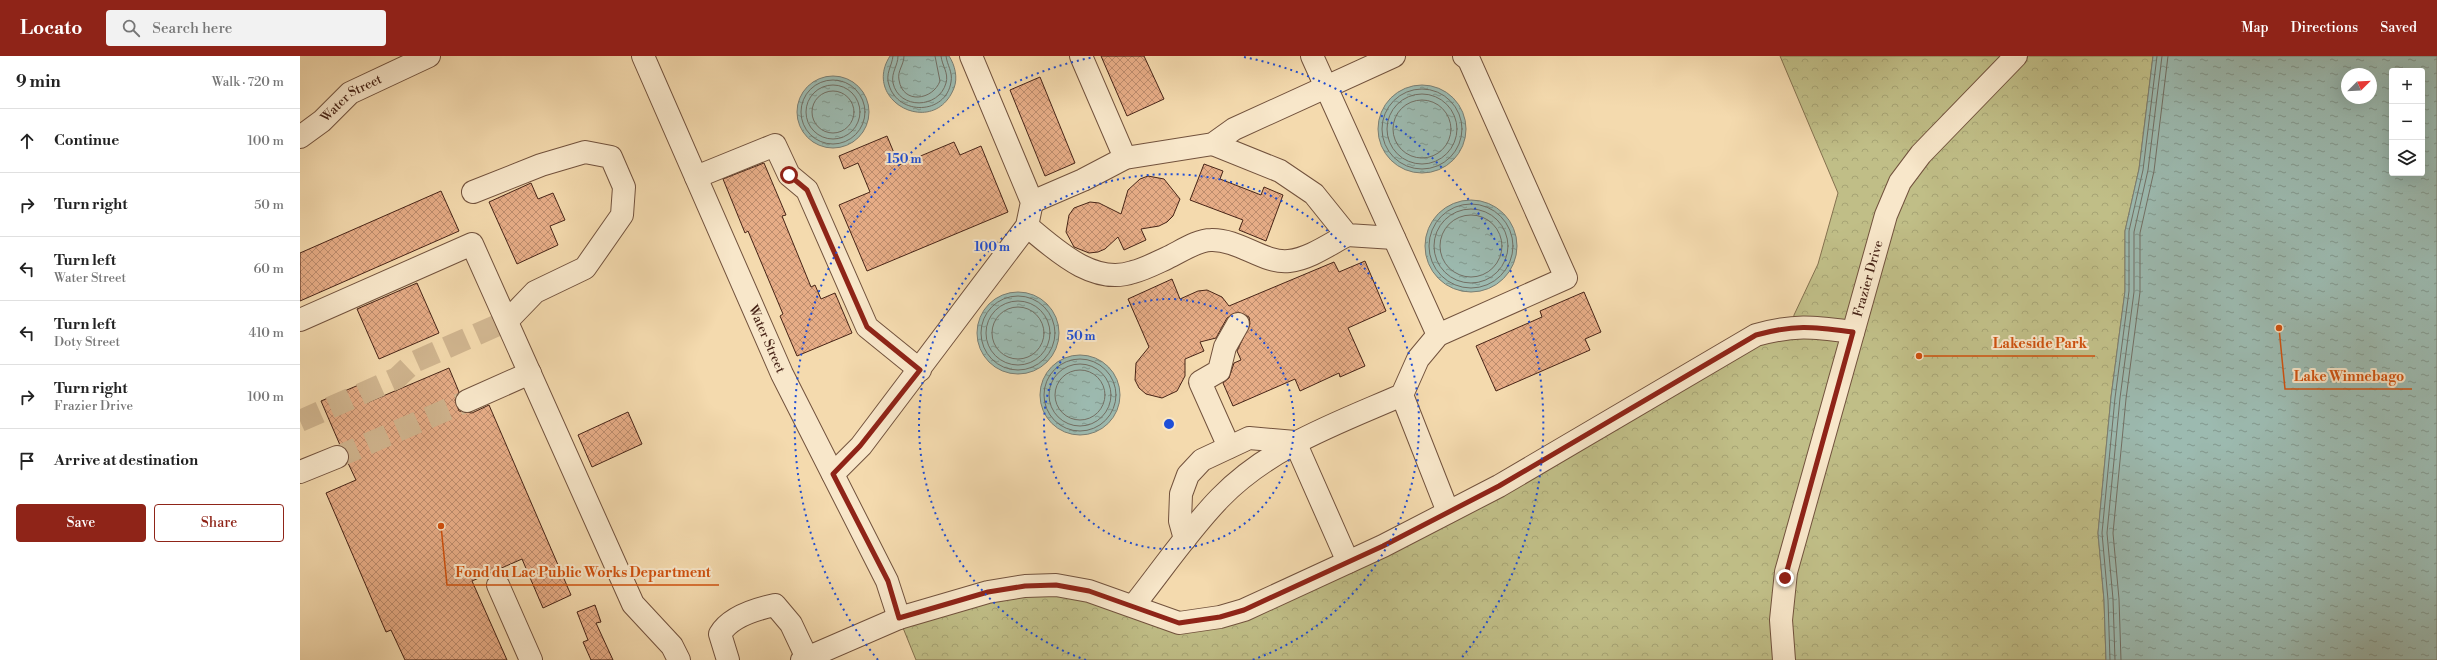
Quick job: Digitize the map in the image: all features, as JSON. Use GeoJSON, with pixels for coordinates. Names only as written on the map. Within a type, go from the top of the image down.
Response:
{"type":"FeatureCollection","features":[{"type":"Feature","properties":{"kind":"street","name":"Water Street"},"geometry":{"type":"LineString","coordinates":[[300,137],[322,121],[350,93],[429,56]]}},
{"type":"Feature","properties":{"kind":"street","name":"Water Street"},"geometry":{"type":"LineString","coordinates":[[643,56],[782,374],[888,581],[899,618]]}},
{"type":"Feature","properties":{"kind":"street"},"geometry":{"type":"LineString","coordinates":[[833,474],[860,446],[920,370],[1027,226],[1032,202],[971,56]]}},
{"type":"Feature","properties":{"kind":"street"},"geometry":{"type":"LineString","coordinates":[[1081,56],[1125,158]]}},
{"type":"Feature","properties":{"kind":"street"},"geometry":{"type":"LineString","coordinates":[[1312,56],[1438,334]]}},
{"type":"Feature","properties":{"kind":"street"},"geometry":{"type":"LineString","coordinates":[[1032,202],[1083,180],[1125,158],[1213,144],[1234,129],[1394,56]]}},
{"type":"Feature","properties":{"kind":"street"},"geometry":{"type":"LineString","coordinates":[[1134,605],[1220,498],[1259,466],[1295,442],[1402,395],[1418,359],[1438,334],[1566,278],[1469,60],[1464,56]]}},
{"type":"Feature","properties":{"kind":"street","name":"Frazier Drive"},"geometry":{"type":"LineString","coordinates":[[1784,660],[1781,620],[1786,572],[1886,215],[1900,182],[1921,154],[2016,56]]}},
{"type":"Feature","properties":{"kind":"street"},"geometry":{"type":"LineString","coordinates":[[1213,144],[1280,171],[1314,194],[1347,235]]}},
{"type":"Feature","properties":{"kind":"street"},"geometry":{"type":"LineString","coordinates":[[696,177],[775,145],[789,175],[807,190],[867,327],[920,370]]}},
{"type":"Feature","properties":{"kind":"street"},"geometry":{"type":"LineString","coordinates":[[473,192],[541,165],[585,152],[611,157],[624,187],[622,215],[585,268],[535,292],[507,321]]}},
{"type":"Feature","properties":{"kind":"street"},"geometry":{"type":"LineString","coordinates":[[1027,226],[1061,254],[1088,269],[1110,274],[1132,273],[1207,240],[1222,239],[1275,260],[1289,261],[1305,256],[1347,235],[1394,238]]}},
{"type":"Feature","properties":{"kind":"street"},"geometry":{"type":"LineString","coordinates":[[300,320],[472,244],[633,604],[672,646],[679,660]]}},
{"type":"Feature","properties":{"kind":"street"},"geometry":{"type":"LineString","coordinates":[[1229,447],[1200,382],[1220,371],[1225,347],[1238,324]]}},
{"type":"Feature","properties":{"kind":"street"},"geometry":{"type":"LineString","coordinates":[[728,660],[720,634],[726,624],[761,608],[775,605],[790,624],[805,659],[899,618],[988,592],[1025,586],[1056,585],[1089,591],[1134,605],[1179,623],[1220,617],[1244,610],[1348,562],[1551,458],[1756,335],[1780,328],[1809,326],[1853,332]]}},
{"type":"Feature","properties":{"kind":"street"},"geometry":{"type":"LineString","coordinates":[[466,401],[530,373]]}},
{"type":"Feature","properties":{"kind":"street"},"geometry":{"type":"LineString","coordinates":[[1402,395],[1448,512]]}},
{"type":"Feature","properties":{"kind":"street"},"geometry":{"type":"LineString","coordinates":[[1185,540],[1180,522],[1181,494],[1188,475],[1202,460],[1249,438],[1295,442]]}},
{"type":"Feature","properties":{"kind":"street"},"geometry":{"type":"LineString","coordinates":[[1295,442],[1348,562]]}},
{"type":"Feature","properties":{"kind":"street"},"geometry":{"type":"LineString","coordinates":[[300,472],[337,457]]}},
{"type":"Feature","properties":{"kind":"street"},"geometry":{"type":"LineString","coordinates":[[498,585],[531,660]]}},
{"type":"Feature","properties":{"kind":"green space"},"geometry":{"type":"Polygon","coordinates":[[[1780,56],[2153,56],[2139,169],[2125,231],[2125,291],[2111,397],[2098,533],[2104,600],[2106,660],[916,660],[899,618],[1025,586],[1144,609],[1220,617],[1792,328],[1794,315],[1818,264],[1838,193],[1780,56]]]}},
{"type":"Feature","properties":{"kind":"water"},"geometry":{"type":"Polygon","coordinates":[[[890,56],[949,56],[953,63],[956,80],[954,88],[944,103],[931,111],[917,112],[904,108],[892,99],[885,87],[884,72],[890,56]]]}},
{"type":"Feature","properties":{"kind":"water"},"geometry":{"type":"Polygon","coordinates":[[[2153,56],[2437,56],[2437,660],[2106,660],[2104,600],[2098,533],[2111,397],[2125,291],[2125,231],[2139,169],[2153,56]]]}},
{"type":"Feature","properties":{"kind":"water"},"geometry":{"type":"Polygon","coordinates":[[[833,76],[853,82],[863,92],[869,112],[863,132],[853,142],[833,148],[813,142],[803,132],[797,112],[803,92],[813,82],[833,76]]]}},
{"type":"Feature","properties":{"kind":"water"},"geometry":{"type":"Polygon","coordinates":[[[1422,85],[1439,88],[1453,98],[1463,112],[1466,129],[1463,146],[1453,160],[1439,170],[1422,173],[1405,170],[1391,160],[1381,146],[1378,129],[1381,112],[1391,98],[1405,88],[1422,85]]]}},
{"type":"Feature","properties":{"kind":"water"},"geometry":{"type":"Polygon","coordinates":[[[1471,200],[1489,204],[1503,214],[1513,228],[1517,246],[1513,264],[1503,278],[1489,288],[1471,292],[1453,288],[1439,278],[1429,264],[1425,246],[1429,228],[1439,214],[1453,204],[1471,200]]]}},
{"type":"Feature","properties":{"kind":"water"},"geometry":{"type":"Polygon","coordinates":[[[1018,292],[1034,295],[1047,304],[1056,317],[1059,333],[1056,349],[1047,362],[1034,371],[1018,374],[1002,371],[989,362],[980,349],[977,333],[980,317],[989,304],[1002,295],[1018,292]]]}},
{"type":"Feature","properties":{"kind":"water"},"geometry":{"type":"Polygon","coordinates":[[[1080,355],[1095,358],[1108,367],[1117,380],[1120,395],[1117,410],[1108,423],[1095,432],[1080,435],[1065,432],[1052,423],[1043,410],[1040,395],[1043,380],[1052,367],[1065,358],[1080,355]]]}},
{"type":"Feature","properties":{"kind":"building"},"geometry":{"type":"Polygon","coordinates":[[[1101,56],[1144,56],[1164,99],[1127,116],[1101,56]]]}},
{"type":"Feature","properties":{"kind":"building"},"geometry":{"type":"Polygon","coordinates":[[[1040,77],[1075,163],[1045,176],[1010,90],[1040,77]]]}},
{"type":"Feature","properties":{"kind":"building"},"geometry":{"type":"Polygon","coordinates":[[[887,136],[899,165],[954,142],[960,155],[981,146],[1008,212],[867,271],[839,205],[870,192],[858,163],[844,169],[839,156],[887,136]]]}},
{"type":"Feature","properties":{"kind":"building"},"geometry":{"type":"Polygon","coordinates":[[[764,163],[786,215],[782,216],[811,287],[815,285],[821,299],[835,293],[852,333],[797,356],[780,316],[783,314],[748,231],[745,233],[723,179],[764,163]]]}},
{"type":"Feature","properties":{"kind":"building"},"geometry":{"type":"Polygon","coordinates":[[[1204,164],[1223,171],[1220,179],[1261,195],[1264,187],[1283,195],[1266,241],[1239,230],[1243,220],[1190,200],[1204,164]]]}},
{"type":"Feature","properties":{"kind":"building"},"geometry":{"type":"Polygon","coordinates":[[[1148,176],[1164,179],[1180,199],[1173,216],[1167,222],[1159,226],[1141,229],[1146,240],[1124,250],[1118,237],[1105,249],[1098,252],[1089,253],[1074,247],[1066,232],[1069,215],[1074,208],[1090,202],[1099,203],[1121,214],[1128,190],[1140,179],[1148,176]]]}},
{"type":"Feature","properties":{"kind":"building"},"geometry":{"type":"Polygon","coordinates":[[[531,183],[538,199],[553,193],[565,220],[550,226],[558,245],[517,264],[489,202],[531,183]]]}},
{"type":"Feature","properties":{"kind":"building"},"geometry":{"type":"Polygon","coordinates":[[[441,191],[459,231],[300,301],[300,253],[441,191]]]}},
{"type":"Feature","properties":{"kind":"building"},"geometry":{"type":"Polygon","coordinates":[[[1365,261],[1386,311],[1348,328],[1365,366],[1340,377],[1339,373],[1300,391],[1295,379],[1233,406],[1223,383],[1229,378],[1234,363],[1241,360],[1237,351],[1250,324],[1249,317],[1238,312],[1227,318],[1216,338],[1200,342],[1204,351],[1185,359],[1185,376],[1177,391],[1162,398],[1146,394],[1139,388],[1135,380],[1136,363],[1149,347],[1128,299],[1172,279],[1180,299],[1198,291],[1207,290],[1222,297],[1229,306],[1334,262],[1339,272],[1365,261]]]}},
{"type":"Feature","properties":{"kind":"building"},"geometry":{"type":"Polygon","coordinates":[[[417,283],[439,333],[379,359],[357,309],[417,283]]]}},
{"type":"Feature","properties":{"kind":"building"},"geometry":{"type":"Polygon","coordinates":[[[1584,292],[1601,332],[1585,339],[1590,350],[1496,391],[1476,346],[1542,317],[1540,311],[1584,292]]]}},
{"type":"Feature","properties":{"kind":"building"},"geometry":{"type":"Polygon","coordinates":[[[449,368],[459,392],[455,400],[459,411],[472,413],[489,405],[571,595],[543,608],[522,559],[472,581],[507,660],[405,660],[391,630],[386,632],[326,493],[356,480],[348,463],[348,452],[340,445],[321,401],[361,384],[369,402],[449,368]]]}},
{"type":"Feature","properties":{"kind":"building"},"geometry":{"type":"Polygon","coordinates":[[[628,412],[642,444],[592,467],[578,435],[628,412]]]}},
{"type":"Feature","properties":{"kind":"building"},"geometry":{"type":"Polygon","coordinates":[[[595,605],[601,622],[596,623],[613,660],[591,660],[583,642],[588,640],[577,612],[595,605]]]}},
{"type":"Feature","properties":{"kind":"tunnel"},"geometry":{"type":"LineString","coordinates":[[300,421],[397,378],[414,362],[507,321]]}},
{"type":"Feature","properties":{"kind":"tunnel"},"geometry":{"type":"LineString","coordinates":[[337,457],[467,401]]}},
{"type":"Feature","properties":{"kind":"place","name":"Lake Winnebago"},"geometry":{"type":"Point","coordinates":[2279,328]}},
{"type":"Feature","properties":{"kind":"place","name":"Lakeside Park"},"geometry":{"type":"Point","coordinates":[1919,356]}},
{"type":"Feature","properties":{"kind":"place","name":"Fond du Lac Public Works Department"},"geometry":{"type":"Point","coordinates":[441,526]}},
{"type":"Feature","properties":{"kind":"route"},"geometry":{"type":"LineString","coordinates":[[789,175],[807,190],[867,327],[920,370],[860,446],[833,474],[888,581],[899,618],[988,592],[1025,586],[1056,585],[1089,591],[1144,609],[1179,623],[1200,621],[1244,610],[1383,546],[1499,486],[1551,458],[1756,335],[1780,328],[1809,326],[1853,332],[1785,578]]}}]}
